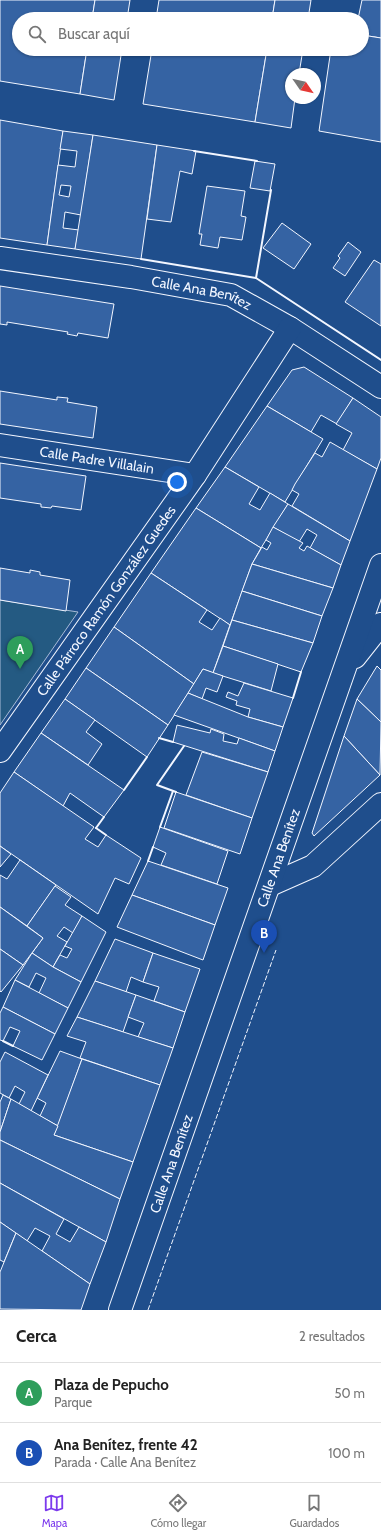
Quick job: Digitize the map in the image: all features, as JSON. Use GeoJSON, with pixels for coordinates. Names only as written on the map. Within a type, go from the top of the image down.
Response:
{"type":"FeatureCollection","features":[{"type":"Feature","properties":{"kind":"street","name":"Calle Ana Benítez"},"geometry":{"type":"LineString","coordinates":[[0,258],[130,277],[231,295],[290,328],[381,387]]}},
{"type":"Feature","properties":{"kind":"street","name":"Calle Párroco Ramón González Guedes"},"geometry":{"type":"LineString","coordinates":[[0,751],[195,475],[290,328]]}},
{"type":"Feature","properties":{"kind":"street","name":"Calle Padre Villalain"},"geometry":{"type":"LineString","coordinates":[[0,445],[195,475]]}},
{"type":"Feature","properties":{"kind":"street","name":"Calle Ana Benítez"},"geometry":{"type":"LineString","coordinates":[[120,1310],[381,565]]}},
{"type":"Feature","properties":{"kind":"street"},"geometry":{"type":"LineString","coordinates":[[345,671],[381,624]]}},
{"type":"Feature","properties":{"kind":"street"},"geometry":{"type":"LineString","coordinates":[[270,885],[313,866],[381,804]]}},
{"type":"Feature","properties":{"kind":"shaded area"},"geometry":{"type":"Polygon","coordinates":[[[0,600],[78,612],[0,725],[0,600]]]}},
{"type":"Feature","properties":{"kind":"building"},"geometry":{"type":"Polygon","coordinates":[[[0,0],[95,0],[93,12],[12,12],[12,56],[86,56],[80,94],[0,81],[0,0]]]}},
{"type":"Feature","properties":{"kind":"building"},"geometry":{"type":"Polygon","coordinates":[[[95,0],[130,0],[128,12],[93,12],[95,0]]]}},
{"type":"Feature","properties":{"kind":"building"},"geometry":{"type":"Polygon","coordinates":[[[159,0],[275,0],[273,12],[157,12],[159,0]]]}},
{"type":"Feature","properties":{"kind":"building"},"geometry":{"type":"Polygon","coordinates":[[[275,0],[311,0],[309,12],[273,12],[275,0]]]}},
{"type":"Feature","properties":{"kind":"building"},"geometry":{"type":"Polygon","coordinates":[[[362,0],[381,0],[381,38],[369,36],[369,12],[359,12],[362,0]]]}},
{"type":"Feature","properties":{"kind":"building"},"geometry":{"type":"Polygon","coordinates":[[[369,36],[381,38],[381,142],[319,131],[330,56],[369,56],[369,36]]]}},
{"type":"Feature","properties":{"kind":"building"},"geometry":{"type":"Polygon","coordinates":[[[86,56],[121,56],[114,100],[80,94],[86,56]]]}},
{"type":"Feature","properties":{"kind":"building"},"geometry":{"type":"Polygon","coordinates":[[[151,56],[266,56],[255,122],[143,104],[151,56]]]}},
{"type":"Feature","properties":{"kind":"building"},"geometry":{"type":"Polygon","coordinates":[[[266,56],[302,56],[300,68],[285,68],[285,104],[294,104],[291,128],[255,122],[266,56]]]}},
{"type":"Feature","properties":{"kind":"building"},"geometry":{"type":"Polygon","coordinates":[[[0,120],[63,131],[47,245],[0,238],[0,120]]]}},
{"type":"Feature","properties":{"kind":"building"},"geometry":{"type":"Polygon","coordinates":[[[63,131],[93,135],[81,215],[65,212],[63,228],[79,230],[75,249],[47,245],[58,165],[75,167],[77,151],[60,149],[63,131]],[[61,185],[59,195],[69,197],[71,186],[61,185]]]}},
{"type":"Feature","properties":{"kind":"building"},"geometry":{"type":"Polygon","coordinates":[[[93,135],[157,145],[141,259],[75,249],[93,135]]]}},
{"type":"Feature","properties":{"kind":"building"},"geometry":{"type":"Polygon","coordinates":[[[157,145],[196,151],[192,174],[180,171],[171,222],[147,219],[157,145]]]}},
{"type":"Feature","properties":{"kind":"building"},"geometry":{"type":"Polygon","coordinates":[[[255,161],[275,164],[270,191],[250,188],[255,161]]]}},
{"type":"Feature","properties":{"kind":"building"},"geometry":{"type":"Polygon","coordinates":[[[207,186],[245,191],[241,216],[246,217],[242,240],[220,237],[218,248],[200,245],[202,234],[199,234],[207,186]]]}},
{"type":"Feature","properties":{"kind":"building"},"geometry":{"type":"Polygon","coordinates":[[[282,223],[311,244],[294,269],[263,248],[282,223]]]}},
{"type":"Feature","properties":{"kind":"building"},"geometry":{"type":"Polygon","coordinates":[[[348,242],[361,252],[345,276],[333,268],[340,258],[338,256],[348,242]]]}},
{"type":"Feature","properties":{"kind":"building"},"geometry":{"type":"Polygon","coordinates":[[[374,260],[381,264],[381,326],[345,302],[374,260]]]}},
{"type":"Feature","properties":{"kind":"building"},"geometry":{"type":"Polygon","coordinates":[[[0,286],[114,304],[108,338],[78,333],[77,336],[67,334],[68,332],[7,322],[7,325],[0,324],[0,286]]]}},
{"type":"Feature","properties":{"kind":"building"},"geometry":{"type":"Polygon","coordinates":[[[304,367],[353,398],[337,424],[321,415],[311,432],[267,406],[292,370],[304,367]]]}},
{"type":"Feature","properties":{"kind":"building"},"geometry":{"type":"Polygon","coordinates":[[[0,391],[57,400],[57,397],[68,398],[67,402],[97,407],[93,438],[0,424],[0,391]]]}},
{"type":"Feature","properties":{"kind":"building"},"geometry":{"type":"Polygon","coordinates":[[[353,398],[381,417],[381,458],[377,469],[343,450],[352,433],[336,424],[353,398]]]}},
{"type":"Feature","properties":{"kind":"building"},"geometry":{"type":"Polygon","coordinates":[[[267,406],[323,439],[285,502],[225,467],[267,406]]]}},
{"type":"Feature","properties":{"kind":"building"},"geometry":{"type":"Polygon","coordinates":[[[330,442],[377,469],[350,541],[292,506],[299,494],[292,490],[295,484],[315,453],[322,457],[330,442]]]}},
{"type":"Feature","properties":{"kind":"building"},"geometry":{"type":"Polygon","coordinates":[[[0,463],[86,476],[81,510],[52,506],[51,508],[41,507],[41,504],[0,498],[0,463]]]}},
{"type":"Feature","properties":{"kind":"building"},"geometry":{"type":"Polygon","coordinates":[[[225,467],[259,487],[249,504],[260,510],[270,493],[288,504],[261,548],[196,508],[225,467]]]}},
{"type":"Feature","properties":{"kind":"building"},"geometry":{"type":"Polygon","coordinates":[[[288,504],[350,541],[341,565],[310,548],[317,535],[307,529],[299,542],[273,527],[288,504]]]}},
{"type":"Feature","properties":{"kind":"building"},"geometry":{"type":"Polygon","coordinates":[[[196,508],[261,548],[252,564],[230,625],[151,573],[196,508]]]}},
{"type":"Feature","properties":{"kind":"building"},"geometry":{"type":"Polygon","coordinates":[[[273,527],[303,543],[299,548],[304,551],[307,546],[341,565],[333,588],[252,564],[262,547],[267,550],[271,543],[266,540],[273,527]]]}},
{"type":"Feature","properties":{"kind":"building"},"geometry":{"type":"Polygon","coordinates":[[[252,564],[333,588],[322,616],[242,591],[252,564]]]}},
{"type":"Feature","properties":{"kind":"building"},"geometry":{"type":"Polygon","coordinates":[[[0,568],[30,573],[30,570],[40,572],[40,575],[70,580],[66,611],[0,600],[0,568]]]}},
{"type":"Feature","properties":{"kind":"building"},"geometry":{"type":"Polygon","coordinates":[[[151,573],[207,610],[199,622],[212,630],[220,618],[230,625],[213,673],[203,669],[194,684],[114,627],[151,573]]]}},
{"type":"Feature","properties":{"kind":"building"},"geometry":{"type":"Polygon","coordinates":[[[242,591],[322,616],[313,643],[232,620],[242,591]]]}},
{"type":"Feature","properties":{"kind":"building"},"geometry":{"type":"Polygon","coordinates":[[[232,620],[313,643],[301,672],[223,646],[232,620]]]}},
{"type":"Feature","properties":{"kind":"building"},"geometry":{"type":"Polygon","coordinates":[[[114,627],[194,684],[168,725],[86,668],[114,627]]]}},
{"type":"Feature","properties":{"kind":"building"},"geometry":{"type":"Polygon","coordinates":[[[223,646],[278,664],[271,691],[213,673],[223,646]]]}},
{"type":"Feature","properties":{"kind":"building"},"geometry":{"type":"Polygon","coordinates":[[[377,666],[381,670],[381,722],[357,699],[377,666]]]}},
{"type":"Feature","properties":{"kind":"building"},"geometry":{"type":"Polygon","coordinates":[[[86,668],[168,725],[147,757],[65,699],[86,668]]]}},
{"type":"Feature","properties":{"kind":"building"},"geometry":{"type":"Polygon","coordinates":[[[203,669],[223,676],[217,692],[206,688],[202,699],[188,693],[203,669]]]}},
{"type":"Feature","properties":{"kind":"building"},"geometry":{"type":"Polygon","coordinates":[[[244,683],[293,698],[283,727],[248,717],[250,709],[236,705],[237,701],[226,697],[228,692],[238,696],[244,683]]]}},
{"type":"Feature","properties":{"kind":"building"},"geometry":{"type":"Polygon","coordinates":[[[188,693],[248,717],[283,727],[275,751],[174,715],[188,693]]]}},
{"type":"Feature","properties":{"kind":"building"},"geometry":{"type":"Polygon","coordinates":[[[65,699],[95,720],[86,732],[102,744],[88,765],[41,733],[65,699]]]}},
{"type":"Feature","properties":{"kind":"building"},"geometry":{"type":"Polygon","coordinates":[[[357,699],[381,722],[380,775],[344,736],[357,699]]]}},
{"type":"Feature","properties":{"kind":"building"},"geometry":{"type":"Polygon","coordinates":[[[177,725],[210,733],[211,729],[224,734],[223,741],[237,744],[239,738],[275,751],[268,772],[173,742],[177,725]]]}},
{"type":"Feature","properties":{"kind":"building"},"geometry":{"type":"Polygon","coordinates":[[[41,733],[124,790],[104,817],[70,793],[63,806],[14,772],[41,733]]]}},
{"type":"Feature","properties":{"kind":"building"},"geometry":{"type":"Polygon","coordinates":[[[344,736],[380,775],[314,836],[312,833],[344,736]]]}},
{"type":"Feature","properties":{"kind":"building"},"geometry":{"type":"Polygon","coordinates":[[[202,752],[268,772],[252,818],[186,795],[202,752]]]}},
{"type":"Feature","properties":{"kind":"building"},"geometry":{"type":"Polygon","coordinates":[[[14,772],[94,827],[85,839],[98,847],[106,835],[141,858],[129,884],[115,878],[98,914],[0,846],[0,793],[14,772]]]}},
{"type":"Feature","properties":{"kind":"building"},"geometry":{"type":"Polygon","coordinates":[[[176,792],[252,818],[240,854],[164,828],[176,792]]]}},
{"type":"Feature","properties":{"kind":"building"},"geometry":{"type":"Polygon","coordinates":[[[160,827],[228,851],[217,884],[161,865],[166,853],[153,847],[160,827]]]}},
{"type":"Feature","properties":{"kind":"building"},"geometry":{"type":"Polygon","coordinates":[[[0,846],[11,854],[0,867],[0,846]]]}},
{"type":"Feature","properties":{"kind":"building"},"geometry":{"type":"Polygon","coordinates":[[[20,860],[56,885],[27,926],[0,907],[0,875],[7,879],[20,860]]]}},
{"type":"Feature","properties":{"kind":"building"},"geometry":{"type":"Polygon","coordinates":[[[148,861],[228,888],[215,925],[132,895],[148,861]]]}},
{"type":"Feature","properties":{"kind":"building"},"geometry":{"type":"Polygon","coordinates":[[[55,886],[71,897],[65,905],[82,916],[73,933],[64,927],[57,936],[67,942],[53,967],[32,953],[43,938],[27,926],[55,886]]]}},
{"type":"Feature","properties":{"kind":"building"},"geometry":{"type":"Polygon","coordinates":[[[132,895],[215,925],[203,960],[117,927],[132,895]]]}},
{"type":"Feature","properties":{"kind":"building"},"geometry":{"type":"Polygon","coordinates":[[[0,907],[43,938],[23,965],[0,949],[0,907]]]}},
{"type":"Feature","properties":{"kind":"building"},"geometry":{"type":"Polygon","coordinates":[[[82,916],[106,932],[81,982],[53,967],[60,955],[67,958],[72,949],[65,946],[82,916]]]}},
{"type":"Feature","properties":{"kind":"building"},"geometry":{"type":"Polygon","coordinates":[[[115,939],[153,953],[143,982],[131,977],[126,992],[95,981],[115,939]]]}},
{"type":"Feature","properties":{"kind":"building"},"geometry":{"type":"Polygon","coordinates":[[[0,949],[23,965],[1,992],[0,991],[0,949]]]}},
{"type":"Feature","properties":{"kind":"building"},"geometry":{"type":"Polygon","coordinates":[[[32,953],[53,967],[81,982],[68,1008],[39,993],[46,978],[36,973],[29,987],[15,980],[32,953]]]}},
{"type":"Feature","properties":{"kind":"building"},"geometry":{"type":"Polygon","coordinates":[[[153,953],[200,969],[185,1012],[154,1001],[159,987],[143,982],[153,953]]]}},
{"type":"Feature","properties":{"kind":"building"},"geometry":{"type":"Polygon","coordinates":[[[15,980],[68,1008],[55,1034],[3,1007],[15,980]]]}},
{"type":"Feature","properties":{"kind":"building"},"geometry":{"type":"Polygon","coordinates":[[[95,981],[136,995],[123,1032],[77,1017],[95,981]]]}},
{"type":"Feature","properties":{"kind":"building"},"geometry":{"type":"Polygon","coordinates":[[[136,995],[185,1012],[173,1048],[138,1037],[144,1023],[128,1017],[136,995]]]}},
{"type":"Feature","properties":{"kind":"building"},"geometry":{"type":"Polygon","coordinates":[[[3,1007],[55,1034],[42,1060],[13,1046],[20,1031],[10,1027],[3,1041],[0,1040],[0,1013],[3,1007]]]}},
{"type":"Feature","properties":{"kind":"building"},"geometry":{"type":"Polygon","coordinates":[[[77,1017],[173,1048],[160,1085],[80,1058],[86,1042],[67,1036],[77,1017]]]}},
{"type":"Feature","properties":{"kind":"building"},"geometry":{"type":"Polygon","coordinates":[[[60,1051],[82,1059],[58,1126],[40,1116],[46,1103],[37,1098],[60,1051]]]}},
{"type":"Feature","properties":{"kind":"building"},"geometry":{"type":"Polygon","coordinates":[[[5,1052],[48,1075],[31,1111],[19,1104],[25,1092],[15,1086],[9,1098],[0,1093],[0,1062],[5,1052]]]}},
{"type":"Feature","properties":{"kind":"building"},"geometry":{"type":"Polygon","coordinates":[[[82,1059],[160,1085],[133,1162],[54,1135],[82,1059]]]}},
{"type":"Feature","properties":{"kind":"building"},"geometry":{"type":"Polygon","coordinates":[[[3,1095],[11,1099],[0,1132],[0,1102],[3,1095]]]}},
{"type":"Feature","properties":{"kind":"building"},"geometry":{"type":"Polygon","coordinates":[[[11,1099],[58,1126],[54,1135],[133,1162],[120,1199],[0,1140],[0,1132],[11,1099]]]}},
{"type":"Feature","properties":{"kind":"building"},"geometry":{"type":"Polygon","coordinates":[[[0,1140],[120,1199],[106,1242],[0,1183],[0,1140]]]}},
{"type":"Feature","properties":{"kind":"building"},"geometry":{"type":"Polygon","coordinates":[[[0,1183],[64,1219],[56,1234],[70,1242],[79,1227],[106,1242],[90,1284],[42,1251],[50,1236],[35,1228],[27,1241],[0,1222],[0,1183]]]}},
{"type":"Feature","properties":{"kind":"building"},"geometry":{"type":"Polygon","coordinates":[[[0,1222],[16,1233],[4,1262],[0,1260],[0,1222]]]}},
{"type":"Feature","properties":{"kind":"building"},"geometry":{"type":"Polygon","coordinates":[[[16,1233],[90,1284],[81,1310],[0,1309],[0,1272],[16,1233]]]}},
{"type":"Feature","properties":{"kind":"fence"},"geometry":{"type":"LineString","coordinates":[[148,1310],[276,950]]}},
{"type":"Feature","properties":{"kind":"wall"},"geometry":{"type":"LineString","coordinates":[[194,151],[257,161]]}},
{"type":"Feature","properties":{"kind":"wall"},"geometry":{"type":"LineString","coordinates":[[271,190],[256,278],[381,360]]}},
{"type":"Feature","properties":{"kind":"wall"},"geometry":{"type":"LineString","coordinates":[[141,259],[256,278]]}},
{"type":"Feature","properties":{"kind":"wall"},"geometry":{"type":"LineString","coordinates":[[293,698],[301,672]]}},
{"type":"Feature","properties":{"kind":"wall"},"geometry":{"type":"LineString","coordinates":[[159,738],[173,742]]}},
{"type":"Feature","properties":{"kind":"wall"},"geometry":{"type":"LineString","coordinates":[[176,792],[157,785],[184,746]]}},
{"type":"Feature","properties":{"kind":"wall"},"geometry":{"type":"LineString","coordinates":[[124,790],[147,757]]}},
{"type":"Feature","properties":{"kind":"wall"},"geometry":{"type":"LineString","coordinates":[[160,827],[173,791]]}},
{"type":"Feature","properties":{"kind":"wall"},"geometry":{"type":"LineString","coordinates":[[96,828],[104,817]]}},
{"type":"Feature","properties":{"kind":"wall"},"geometry":{"type":"LineString","coordinates":[[96,828],[106,835]]}},
{"type":"Feature","properties":{"kind":"wall"},"geometry":{"type":"LineString","coordinates":[[148,861],[153,847]]}},
{"type":"Feature","properties":{"kind":"wall"},"geometry":{"type":"LineString","coordinates":[[3,1041],[13,1046]]}},
{"type":"Feature","properties":{"kind":"place","name":"Plaza de Pepucho"},"geometry":{"type":"Point","coordinates":[20,669]}},
{"type":"Feature","properties":{"kind":"place","name":"Ana Benítez, frente 42"},"geometry":{"type":"Point","coordinates":[264,953]}}]}
